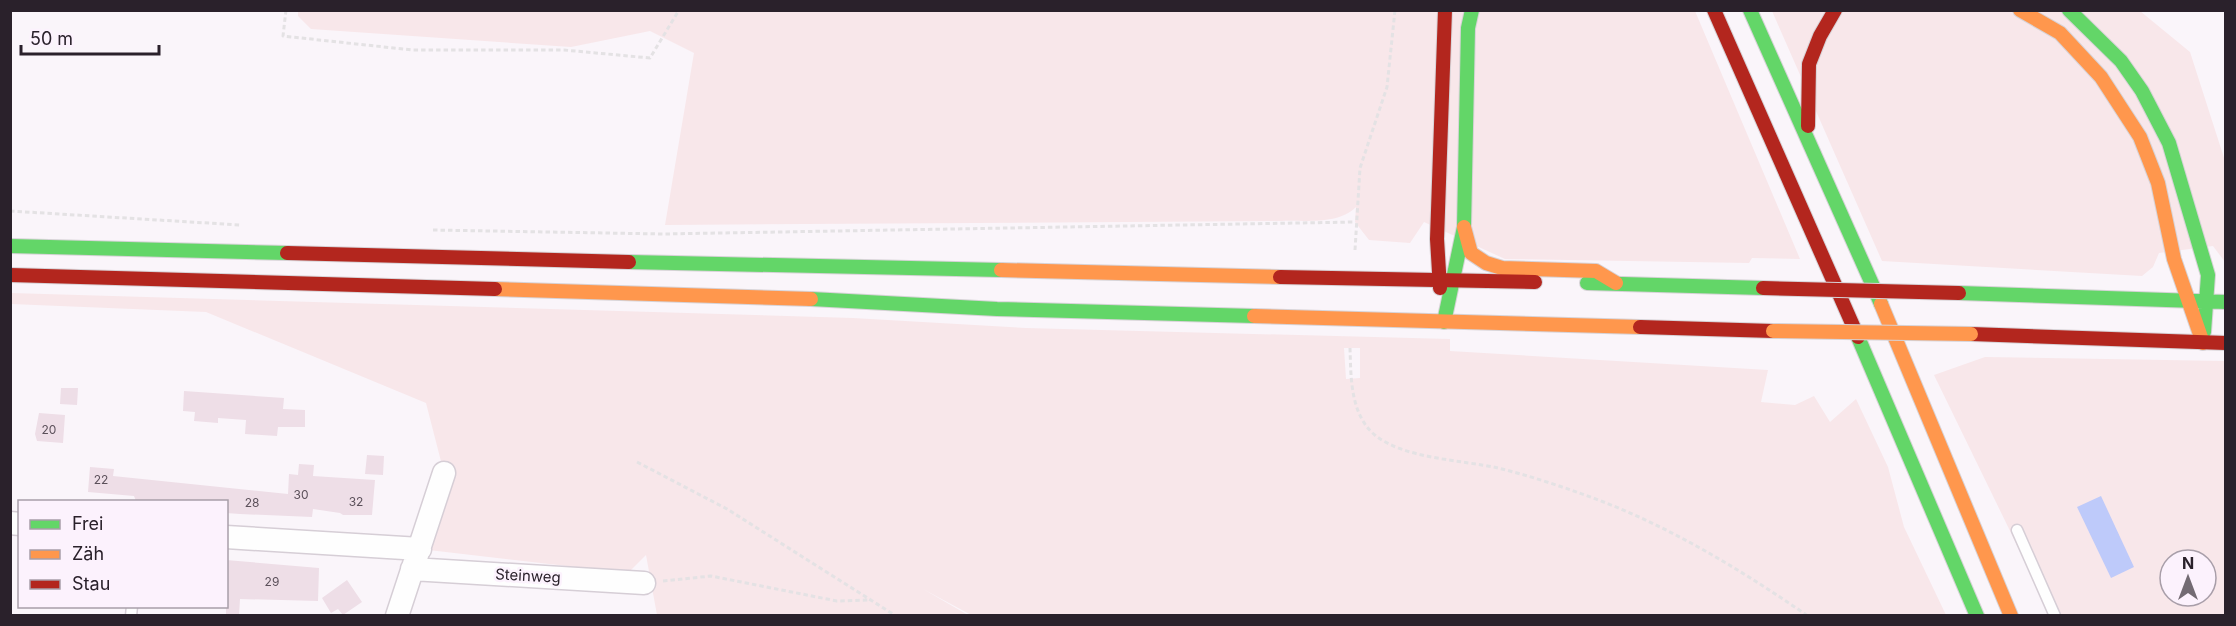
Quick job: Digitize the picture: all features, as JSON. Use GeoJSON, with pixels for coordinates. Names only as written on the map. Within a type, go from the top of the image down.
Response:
{"type":"FeatureCollection","features":[{"type":"Feature","properties":{"kind":"main road"},"geometry":{"type":"LineString","coordinates":[[1444,322],[1437,238],[1445,10]]}},
{"type":"Feature","properties":{"kind":"main road"},"geometry":{"type":"LineString","coordinates":[[1444,322],[1464,227],[1468,28],[1472,10]]}},
{"type":"Feature","properties":{"kind":"main road"},"geometry":{"type":"LineString","coordinates":[[1714,10],[1828,266],[1977,615]]}},
{"type":"Feature","properties":{"kind":"main road"},"geometry":{"type":"LineString","coordinates":[[1750,10],[1866,268],[2011,615]]}},
{"type":"Feature","properties":{"kind":"main road"},"geometry":{"type":"LineString","coordinates":[[1806,137],[1811,113],[1808,70],[1815,42],[1835,10]]}},
{"type":"Feature","properties":{"kind":"main road"},"geometry":{"type":"LineString","coordinates":[[2020,10],[2060,33],[2101,77],[2140,137],[2158,183],[2174,259],[2203,343]]}},
{"type":"Feature","properties":{"kind":"main road"},"geometry":{"type":"LineString","coordinates":[[2069,10],[2121,61],[2158,119],[2179,169],[2201,258],[2208,274],[2208,301],[2203,343]]}},
{"type":"Feature","properties":{"kind":"main road"},"geometry":{"type":"LineString","coordinates":[[1464,227],[1471,253],[1486,263],[1502,268],[1596,271],[1616,283]]}},
{"type":"Feature","properties":{"kind":"main road"},"geometry":{"type":"LineString","coordinates":[[10,246],[899,270],[1018,269],[1453,283],[1616,283],[2226,302]]}},
{"type":"Feature","properties":{"kind":"main road"},"geometry":{"type":"LineString","coordinates":[[10,275],[857,300],[1009,309],[1773,331],[1971,334],[2226,344]]}},
{"type":"Feature","properties":{"kind":"street"},"geometry":{"type":"LineString","coordinates":[[397,615],[444,473]]}},
{"type":"Feature","properties":{"kind":"street","name":"Steinweg"},"geometry":{"type":"LineString","coordinates":[[228,537],[644,583]]}},
{"type":"Feature","properties":{"kind":"lane"},"geometry":{"type":"LineString","coordinates":[[2017,530],[2055,615]]}},
{"type":"Feature","properties":{"kind":"path"},"geometry":{"type":"LineString","coordinates":[[286,10],[283,36],[412,50],[564,50],[650,58],[679,10]]}},
{"type":"Feature","properties":{"kind":"path"},"geometry":{"type":"LineString","coordinates":[[1355,250],[1359,168],[1387,87],[1395,10]]}},
{"type":"Feature","properties":{"kind":"path"},"geometry":{"type":"LineString","coordinates":[[10,211],[246,225]]}},
{"type":"Feature","properties":{"kind":"path"},"geometry":{"type":"LineString","coordinates":[[425,230],[663,234],[1355,222]]}},
{"type":"Feature","properties":{"kind":"path"},"geometry":{"type":"LineString","coordinates":[[1350,348],[1351,385],[1355,404],[1364,421],[1376,436],[1404,450],[1500,469],[1586,495],[1671,532],[1738,568],[1808,615]]}},
{"type":"Feature","properties":{"kind":"path"},"geometry":{"type":"LineString","coordinates":[[637,462],[727,509],[896,615]]}},
{"type":"Feature","properties":{"kind":"path"},"geometry":{"type":"LineString","coordinates":[[644,583],[711,576],[837,601],[872,600]]}},
{"type":"Feature","properties":{"kind":"shaded area"},"geometry":{"type":"Polygon","coordinates":[[[298,10],[1695,11],[1800,259],[1752,258],[1749,263],[1505,259],[1424,222],[1410,243],[1369,240],[1355,222],[1356,207],[1340,217],[1311,221],[665,225],[694,53],[650,31],[571,47],[311,29],[298,16],[298,10]]]}},
{"type":"Feature","properties":{"kind":"shaded area"},"geometry":{"type":"Polygon","coordinates":[[[1772,11],[2140,11],[2190,52],[2225,161],[2225,262],[2213,246],[2159,253],[2153,267],[2142,276],[1882,261],[1772,11]]]}},
{"type":"Feature","properties":{"kind":"shaded area"},"geometry":{"type":"Polygon","coordinates":[[[11,293],[853,318],[1026,328],[1450,339],[1450,351],[1768,370],[1761,402],[1795,405],[1814,396],[1830,422],[1856,399],[1888,467],[1904,527],[1946,615],[973,616],[923,589],[968,615],[657,615],[646,555],[628,573],[420,549],[444,473],[426,403],[206,312],[11,304],[11,293]],[[1344,348],[1346,379],[1360,378],[1360,348],[1344,348]]]}},
{"type":"Feature","properties":{"kind":"shaded area"},"geometry":{"type":"Polygon","coordinates":[[[1985,357],[2225,361],[2225,615],[2051,615],[1934,375],[1985,357]]]}},
{"type":"Feature","properties":{"kind":"water"},"geometry":{"type":"Polygon","coordinates":[[[2101,496],[2134,567],[2111,578],[2077,507],[2101,496]]]}},
{"type":"Feature","properties":{"kind":"building"},"geometry":{"type":"Polygon","coordinates":[[[61,388],[78,388],[77,405],[60,404],[61,388]]]}},
{"type":"Feature","properties":{"kind":"building"},"geometry":{"type":"Polygon","coordinates":[[[184,391],[284,398],[283,409],[305,410],[305,427],[278,427],[277,436],[245,434],[246,420],[218,418],[218,423],[194,421],[195,412],[183,411],[184,391]]]}},
{"type":"Feature","properties":{"kind":"building"},"geometry":{"type":"Polygon","coordinates":[[[39,413],[65,415],[63,443],[37,441],[35,434],[39,413]]]}},
{"type":"Feature","properties":{"kind":"building"},"geometry":{"type":"Polygon","coordinates":[[[367,455],[384,456],[383,475],[365,474],[367,455]]]}},
{"type":"Feature","properties":{"kind":"building"},"geometry":{"type":"Polygon","coordinates":[[[299,464],[314,465],[313,476],[375,480],[372,515],[343,515],[313,509],[312,517],[228,513],[228,500],[136,500],[134,496],[88,492],[90,467],[114,469],[113,476],[288,494],[289,474],[298,475],[299,464]]]}},
{"type":"Feature","properties":{"kind":"building"},"geometry":{"type":"Polygon","coordinates":[[[228,560],[319,568],[318,601],[240,599],[239,615],[226,615],[228,560]]]}},
{"type":"Feature","properties":{"kind":"building"},"geometry":{"type":"Polygon","coordinates":[[[347,580],[362,602],[343,615],[338,609],[331,613],[322,598],[347,580]]]}},
{"type":"Feature","properties":{"kind":"traffic: fast"},"geometry":{"type":"LineString","coordinates":[[1444,322],[1464,227],[1468,28],[1472,10]]}},
{"type":"Feature","properties":{"kind":"traffic: fast"},"geometry":{"type":"LineString","coordinates":[[1750,10],[1881,304]]}},
{"type":"Feature","properties":{"kind":"traffic: fast"},"geometry":{"type":"LineString","coordinates":[[2069,10],[2121,61],[2142,91],[2169,143],[2208,275],[2204,332]]}},
{"type":"Feature","properties":{"kind":"traffic: fast"},"geometry":{"type":"LineString","coordinates":[[10,246],[287,253]]}},
{"type":"Feature","properties":{"kind":"traffic: fast"},"geometry":{"type":"LineString","coordinates":[[629,262],[1001,270]]}},
{"type":"Feature","properties":{"kind":"traffic: fast"},"geometry":{"type":"LineString","coordinates":[[1587,283],[1763,288]]}},
{"type":"Feature","properties":{"kind":"traffic: fast"},"geometry":{"type":"LineString","coordinates":[[1959,293],[2226,302]]}},
{"type":"Feature","properties":{"kind":"traffic: fast"},"geometry":{"type":"LineString","coordinates":[[811,299],[997,309],[1254,316]]}},
{"type":"Feature","properties":{"kind":"traffic: fast"},"geometry":{"type":"LineString","coordinates":[[1858,337],[1977,616]]}},
{"type":"Feature","properties":{"kind":"traffic: slow"},"geometry":{"type":"LineString","coordinates":[[2020,10],[2060,33],[2101,77],[2140,137],[2158,183],[2174,259],[2203,343]]}},
{"type":"Feature","properties":{"kind":"traffic: slow"},"geometry":{"type":"LineString","coordinates":[[1464,227],[1471,253],[1486,263],[1502,268],[1596,271],[1616,283]]}},
{"type":"Feature","properties":{"kind":"traffic: slow"},"geometry":{"type":"LineString","coordinates":[[1001,270],[1280,277]]}},
{"type":"Feature","properties":{"kind":"traffic: slow"},"geometry":{"type":"LineString","coordinates":[[495,289],[811,299]]}},
{"type":"Feature","properties":{"kind":"traffic: slow"},"geometry":{"type":"LineString","coordinates":[[1881,304],[2011,616]]}},
{"type":"Feature","properties":{"kind":"traffic: slow"},"geometry":{"type":"LineString","coordinates":[[1254,316],[1640,327]]}},
{"type":"Feature","properties":{"kind":"traffic: slow"},"geometry":{"type":"LineString","coordinates":[[1773,331],[1971,334]]}},
{"type":"Feature","properties":{"kind":"traffic: jam"},"geometry":{"type":"LineString","coordinates":[[1440,288],[1437,239],[1445,10]]}},
{"type":"Feature","properties":{"kind":"traffic: jam"},"geometry":{"type":"LineString","coordinates":[[1714,10],[1858,337]]}},
{"type":"Feature","properties":{"kind":"traffic: jam"},"geometry":{"type":"LineString","coordinates":[[1808,126],[1809,64],[1820,36],[1835,10]]}},
{"type":"Feature","properties":{"kind":"traffic: jam"},"geometry":{"type":"LineString","coordinates":[[287,253],[629,262]]}},
{"type":"Feature","properties":{"kind":"traffic: jam"},"geometry":{"type":"LineString","coordinates":[[10,275],[495,289]]}},
{"type":"Feature","properties":{"kind":"traffic: jam"},"geometry":{"type":"LineString","coordinates":[[1280,277],[1535,282]]}},
{"type":"Feature","properties":{"kind":"traffic: jam"},"geometry":{"type":"LineString","coordinates":[[1763,288],[1959,293]]}},
{"type":"Feature","properties":{"kind":"traffic: jam"},"geometry":{"type":"LineString","coordinates":[[1640,327],[1773,331]]}},
{"type":"Feature","properties":{"kind":"traffic: jam"},"geometry":{"type":"LineString","coordinates":[[1971,334],[2226,343]]}}]}
